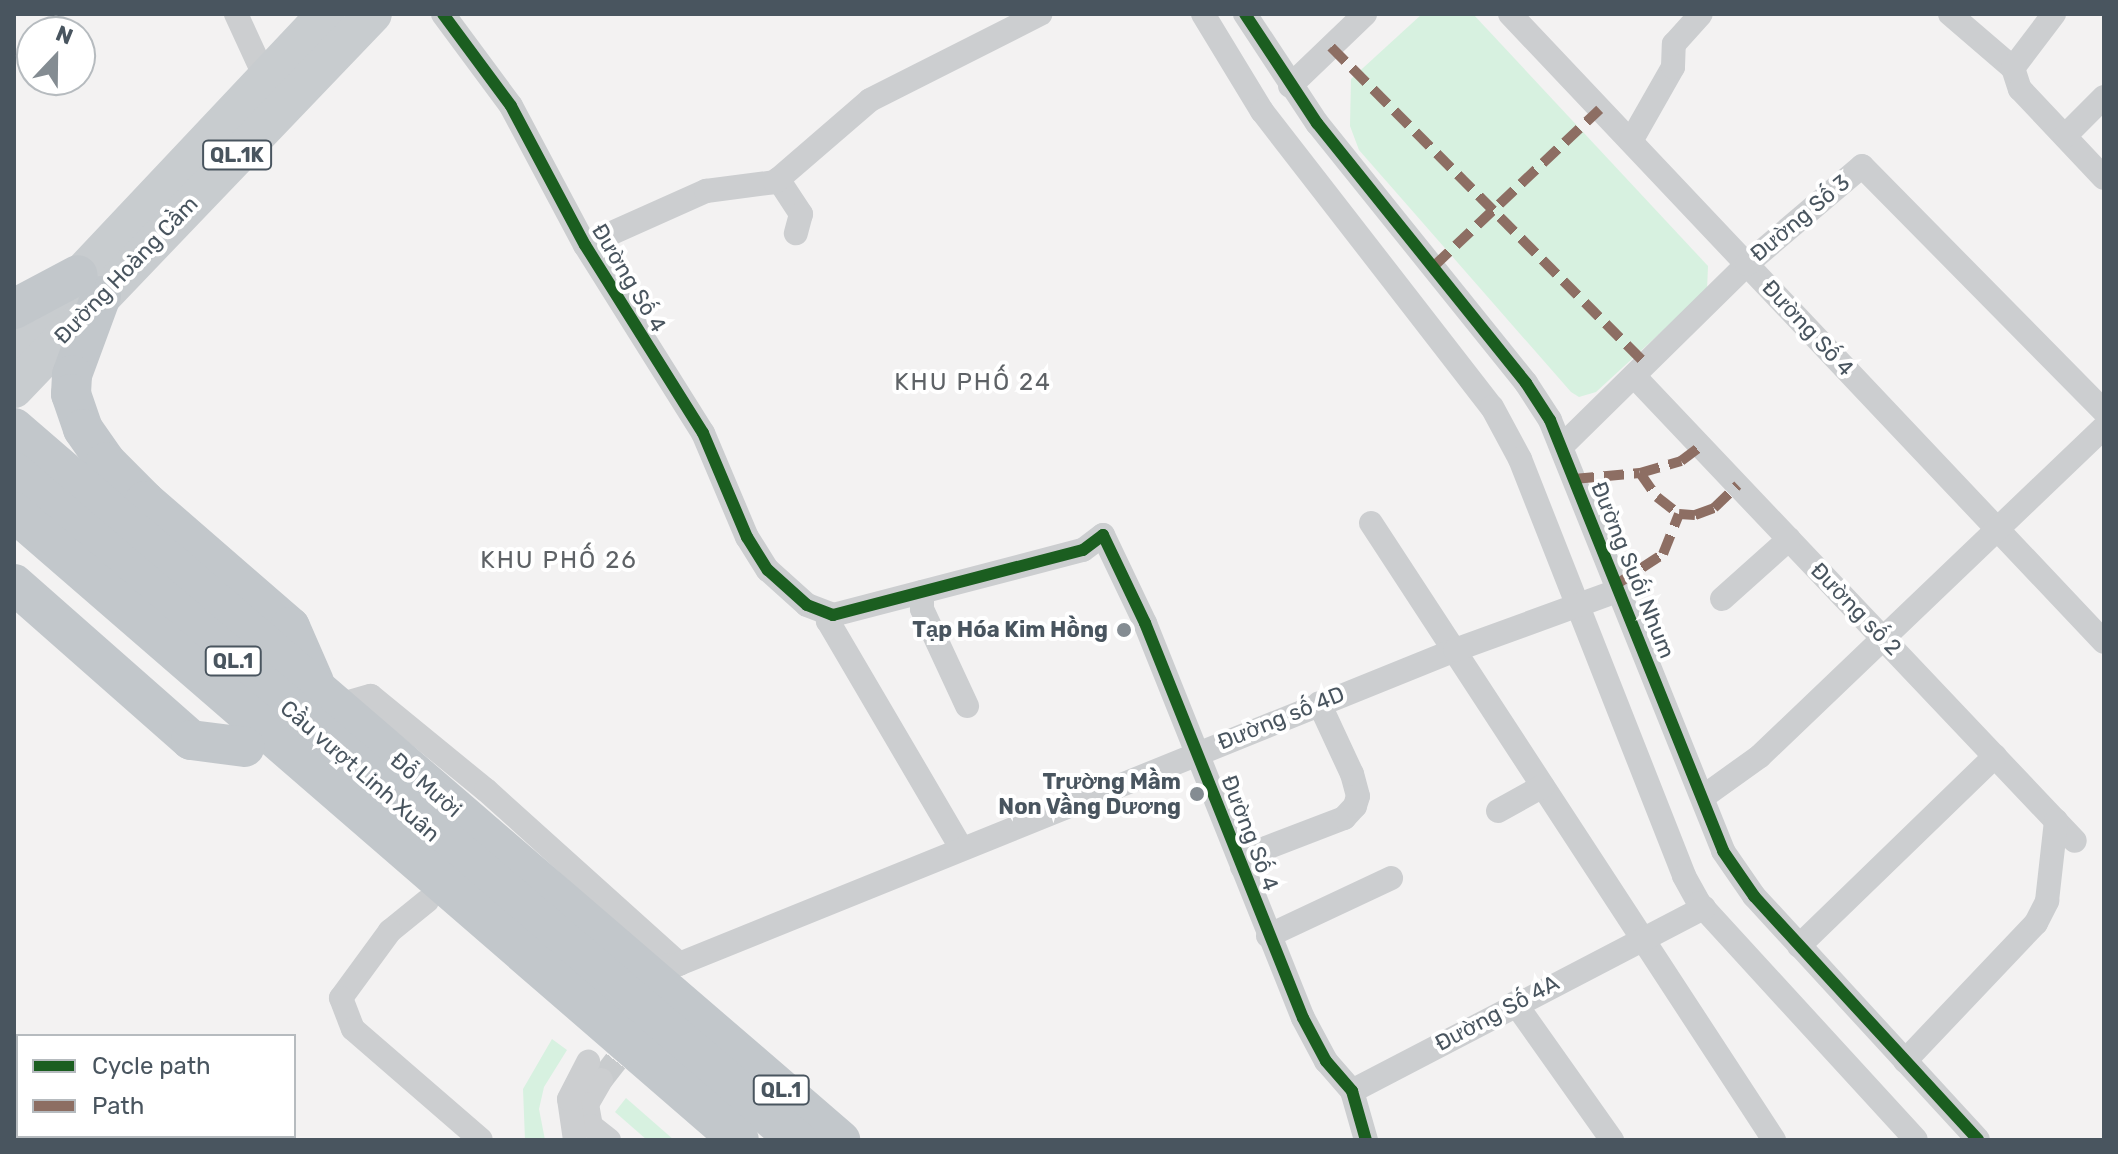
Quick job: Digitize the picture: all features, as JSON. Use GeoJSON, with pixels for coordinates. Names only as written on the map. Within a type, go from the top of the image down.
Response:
{"type":"FeatureCollection","features":[{"type":"Feature","properties":{"kind":"highway"},"geometry":{"type":"LineString","coordinates":[[14,513],[58,463],[25,333],[90,286]]}},
{"type":"Feature","properties":{"kind":"highway"},"geometry":{"type":"LineString","coordinates":[[90,286],[71,394],[83,429],[134,490],[290,627],[326,698]]}},
{"type":"Feature","properties":{"kind":"highway","name":"Đỗ Mười"},"geometry":{"type":"LineString","coordinates":[[14,428],[840,1140]]}},
{"type":"Feature","properties":{"kind":"highway","name":"Cầu vượt Linh Xuân"},"geometry":{"type":"LineString","coordinates":[[14,472],[437,875]]}},
{"type":"Feature","properties":{"kind":"highway","name":"Cầu vượt Linh Xuân"},"geometry":{"type":"LineString","coordinates":[[14,513],[437,875]]}},
{"type":"Feature","properties":{"kind":"highway","name":"QL.1"},"geometry":{"type":"LineString","coordinates":[[14,545],[245,747],[437,875],[558,961],[797,1140]]}},
{"type":"Feature","properties":{"kind":"highway"},"geometry":{"type":"LineString","coordinates":[[14,584],[191,740],[245,747]]}},
{"type":"Feature","properties":{"kind":"highway"},"geometry":{"type":"LineString","coordinates":[[433,792],[558,961]]}},
{"type":"Feature","properties":{"kind":"highway","name":"QL.1"},"geometry":{"type":"LineString","coordinates":[[437,875],[705,1140]]}},
{"type":"Feature","properties":{"kind":"highway","name":"QL.1"},"geometry":{"type":"LineString","coordinates":[[558,961],[739,1140]]}},
{"type":"Feature","properties":{"kind":"main road","name":"Đường Hoàng Cầm"},"geometry":{"type":"LineString","coordinates":[[90,286],[265,77],[326,14]]}},
{"type":"Feature","properties":{"kind":"main road","name":"Đường Hoàng Cầm"},"geometry":{"type":"LineString","coordinates":[[14,389],[25,333],[90,286],[373,14]]}},
{"type":"Feature","properties":{"kind":"street"},"geometry":{"type":"LineString","coordinates":[[236,14],[265,77]]}},
{"type":"Feature","properties":{"kind":"street","name":"Đường Số 4"},"geometry":{"type":"LineString","coordinates":[[443,14],[511,106],[585,245],[703,433],[737,515],[768,570],[807,605],[833,615]]}},
{"type":"Feature","properties":{"kind":"street"},"geometry":{"type":"LineString","coordinates":[[585,245],[706,191],[778,179],[870,100],[1040,14]]}},
{"type":"Feature","properties":{"kind":"street"},"geometry":{"type":"LineString","coordinates":[[1203,14],[1262,111],[1492,407],[1520,459],[1684,876],[1704,908],[1916,1140]]}},
{"type":"Feature","properties":{"kind":"street","name":"Đường Suối Nhum"},"geometry":{"type":"LineString","coordinates":[[1245,14],[1290,86],[1526,383],[1562,446],[1723,851],[1754,896],[1978,1140]]}},
{"type":"Feature","properties":{"kind":"street"},"geometry":{"type":"LineString","coordinates":[[1290,86],[1365,14]]}},
{"type":"Feature","properties":{"kind":"street","name":"Đường Số 4"},"geometry":{"type":"LineString","coordinates":[[1510,14],[2104,642]]}},
{"type":"Feature","properties":{"kind":"street"},"geometry":{"type":"LineString","coordinates":[[1631,141],[1673,67],[1674,44],[1701,14]]}},
{"type":"Feature","properties":{"kind":"street"},"geometry":{"type":"LineString","coordinates":[[1950,14],[2013,68],[2020,89],[2104,178]]}},
{"type":"Feature","properties":{"kind":"street"},"geometry":{"type":"LineString","coordinates":[[2013,68],[2054,14]]}},
{"type":"Feature","properties":{"kind":"street"},"geometry":{"type":"LineString","coordinates":[[2065,136],[2104,97]]}},
{"type":"Feature","properties":{"kind":"street","name":"Đường Số 3"},"geometry":{"type":"LineString","coordinates":[[1562,446],[1747,264],[1862,166],[2104,411]]}},
{"type":"Feature","properties":{"kind":"street"},"geometry":{"type":"LineString","coordinates":[[778,179],[801,214],[796,233]]}},
{"type":"Feature","properties":{"kind":"street","name":"Đường số 2"},"geometry":{"type":"LineString","coordinates":[[1635,377],[2075,841]]}},
{"type":"Feature","properties":{"kind":"street"},"geometry":{"type":"LineString","coordinates":[[1703,797],[1760,756],[2104,427]]}},
{"type":"Feature","properties":{"kind":"street"},"geometry":{"type":"LineString","coordinates":[[1371,523],[1774,1140]]}},
{"type":"Feature","properties":{"kind":"street","name":"Đường Số 4"},"geometry":{"type":"LineString","coordinates":[[922,592],[1083,550],[1103,535],[1197,751],[1268,936],[1326,1061],[1352,1091],[1366,1140]]}},
{"type":"Feature","properties":{"kind":"street"},"geometry":{"type":"LineString","coordinates":[[1722,599],[1789,539]]}},
{"type":"Feature","properties":{"kind":"street","name":"Đường số 4D"},"geometry":{"type":"LineString","coordinates":[[326,698],[371,696],[486,790],[672,970],[1197,751],[1455,650],[1579,608],[1620,590]]}},
{"type":"Feature","properties":{"kind":"street"},"geometry":{"type":"LineString","coordinates":[[962,849],[828,621],[833,615],[922,592],[922,609],[967,706]]}},
{"type":"Feature","properties":{"kind":"street"},"geometry":{"type":"LineString","coordinates":[[1242,867],[1266,848],[1344,818],[1355,806],[1358,796],[1352,774],[1319,703]]}},
{"type":"Feature","properties":{"kind":"street"},"geometry":{"type":"LineString","coordinates":[[1799,946],[1995,756]]}},
{"type":"Feature","properties":{"kind":"street"},"geometry":{"type":"LineString","coordinates":[[1498,811],[1543,786]]}},
{"type":"Feature","properties":{"kind":"street"},"geometry":{"type":"LineString","coordinates":[[1905,1061],[2036,923],[2047,901],[2056,821]]}},
{"type":"Feature","properties":{"kind":"street"},"geometry":{"type":"LineString","coordinates":[[437,875],[390,931],[341,998],[353,1029],[481,1140]]}},
{"type":"Feature","properties":{"kind":"street"},"geometry":{"type":"LineString","coordinates":[[1268,936],[1391,878]]}},
{"type":"Feature","properties":{"kind":"street","name":"Đường Số 4A"},"geometry":{"type":"LineString","coordinates":[[1352,1091],[1515,1003],[1704,908]]}},
{"type":"Feature","properties":{"kind":"street"},"geometry":{"type":"LineString","coordinates":[[1515,1003],[1612,1140]]}},
{"type":"Feature","properties":{"kind":"street"},"geometry":{"type":"LineString","coordinates":[[575,1140],[569,1099],[594,1071],[587,1104],[591,1126],[609,1140]]}},
{"type":"Feature","properties":{"kind":"green space"},"geometry":{"type":"Polygon","coordinates":[[[1422,14],[1473,14],[1708,266],[1707,290],[1596,392],[1579,397],[1571,392],[1359,150],[1350,126],[1351,79],[1422,14]]]}},
{"type":"Feature","properties":{"kind":"green space"},"geometry":{"type":"Polygon","coordinates":[[[552,1039],[567,1050],[544,1087],[539,1109],[545,1140],[525,1140],[523,1089],[552,1039]]]}},
{"type":"Feature","properties":{"kind":"green space"},"geometry":{"type":"Polygon","coordinates":[[[626,1098],[674,1140],[647,1140],[615,1112],[626,1098]]]}},
{"type":"Feature","properties":{"kind":"tunnel"},"geometry":{"type":"LineString","coordinates":[[601,1080],[636,1035]]}},
{"type":"Feature","properties":{"kind":"marked path"},"geometry":{"type":"LineString","coordinates":[[1331,47],[1647,365]]}},
{"type":"Feature","properties":{"kind":"marked path"},"geometry":{"type":"LineString","coordinates":[[1434,266],[1600,109]]}},
{"type":"Feature","properties":{"kind":"marked path"},"geometry":{"type":"LineString","coordinates":[[1574,479],[1640,473],[1681,461],[1701,446]]}},
{"type":"Feature","properties":{"kind":"marked path"},"geometry":{"type":"LineString","coordinates":[[1640,473],[1657,497],[1679,514],[1695,515],[1714,508],[1738,485]]}},
{"type":"Feature","properties":{"kind":"marked path"},"geometry":{"type":"LineString","coordinates":[[1617,584],[1663,554],[1679,514]]}},
{"type":"Feature","properties":{"kind":"cycle path"},"geometry":{"type":"LineString","coordinates":[[443,14],[511,106],[585,245],[703,433],[747,537],[768,570],[807,605],[833,615],[1083,550],[1103,535],[1145,623],[1303,1018],[1326,1061],[1352,1091],[1366,1140]]}},
{"type":"Feature","properties":{"kind":"cycle path"},"geometry":{"type":"LineString","coordinates":[[1245,14],[1317,123],[1526,383],[1550,420],[1723,851],[1754,896],[1978,1140]]}},
{"type":"Feature","properties":{"kind":"place","name":"Tạp Hóa Kim Hồng"},"geometry":{"type":"Point","coordinates":[1124,630]}},
{"type":"Feature","properties":{"kind":"place","name":"Trường Mầm Non Vầng Dương"},"geometry":{"type":"Point","coordinates":[1197,794]}},
{"type":"Feature","properties":{"kind":"district","name":"KHU PHỐ 24"},"geometry":{"type":"Point","coordinates":[973,383]}},
{"type":"Feature","properties":{"kind":"district","name":"KHU PHỐ 26"},"geometry":{"type":"Point","coordinates":[559,561]}}]}
